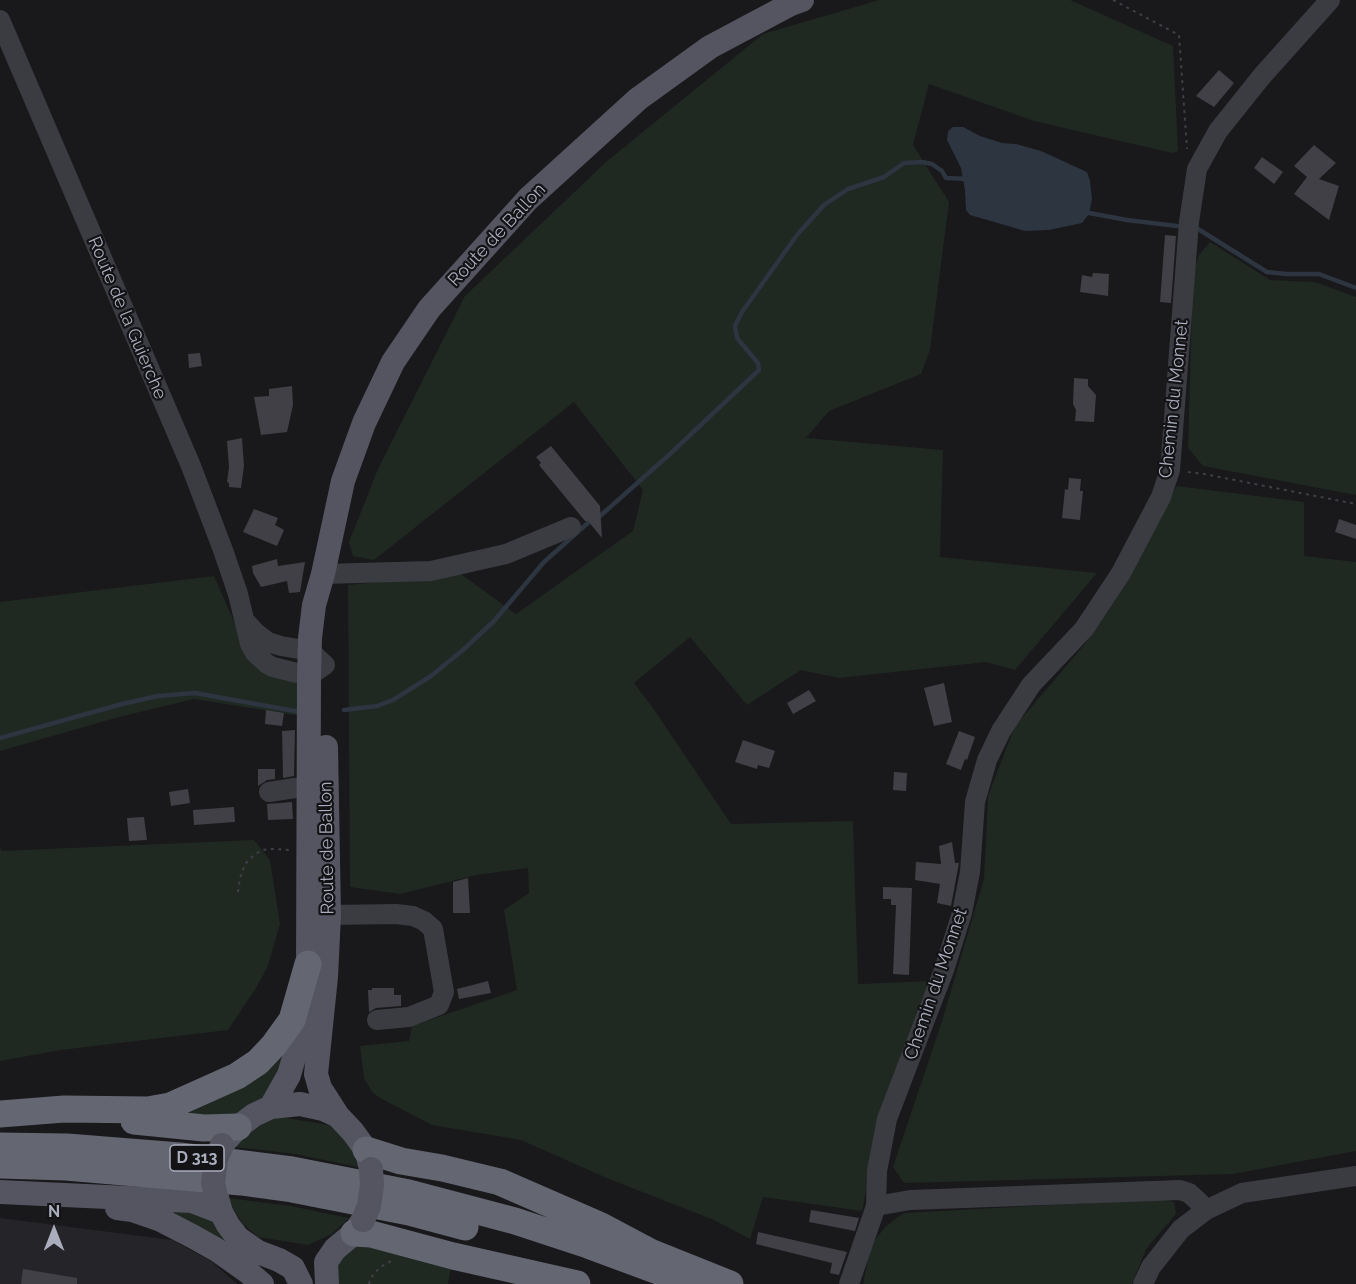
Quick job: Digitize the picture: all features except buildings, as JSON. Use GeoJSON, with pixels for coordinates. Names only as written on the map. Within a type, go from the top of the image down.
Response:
{"type":"FeatureCollection","features":[{"type":"Feature","properties":{"kind":"highway"},"geometry":{"type":"LineString","coordinates":[[0,1114],[64,1109],[148,1110],[170,1106],[237,1076],[258,1062],[292,1020],[309,964]]}},
{"type":"Feature","properties":{"kind":"highway"},"geometry":{"type":"LineString","coordinates":[[39,1112],[204,1128],[230,1136]]}},
{"type":"Feature","properties":{"kind":"highway","name":"D 313"},"geometry":{"type":"LineString","coordinates":[[0,1146],[67,1147],[196,1158],[292,1170],[400,1191],[515,1221],[693,1284]]}},
{"type":"Feature","properties":{"kind":"highway"},"geometry":{"type":"LineString","coordinates":[[368,1160],[400,1161],[442,1168],[500,1182],[601,1226],[650,1252],[730,1284]]}},
{"type":"Feature","properties":{"kind":"highway","name":"D 313"},"geometry":{"type":"LineString","coordinates":[[0,1165],[180,1175],[292,1189],[409,1212],[505,1238],[643,1284]]}},
{"type":"Feature","properties":{"kind":"highway"},"geometry":{"type":"LineString","coordinates":[[351,1234],[371,1233],[453,1256],[577,1284]]}},
{"type":"Feature","properties":{"kind":"main road","name":"Route de Ballon"},"geometry":{"type":"LineString","coordinates":[[271,1107],[290,1075],[300,1037],[309,964],[319,919],[314,605],[343,482],[364,423],[393,362],[429,309],[528,199],[638,99],[710,47],[791,3],[802,0]]}},
{"type":"Feature","properties":{"kind":"main road","name":"Route de Ballon"},"geometry":{"type":"LineString","coordinates":[[318,788],[309,851],[326,977],[316,1074],[320,1088],[338,1116]]}},
{"type":"Feature","properties":{"kind":"main road"},"geometry":{"type":"LineString","coordinates":[[301,1284],[293,1268],[258,1252],[238,1238],[228,1225],[213,1182],[216,1159],[230,1136],[254,1115],[271,1107],[300,1104],[323,1109],[338,1116],[353,1132],[368,1160],[372,1185],[369,1206],[351,1234],[326,1262],[327,1284]]}},
{"type":"Feature","properties":{"kind":"main road"},"geometry":{"type":"LineString","coordinates":[[0,1192],[219,1204]]}},
{"type":"Feature","properties":{"kind":"main road"},"geometry":{"type":"LineString","coordinates":[[78,1195],[100,1206],[132,1210],[161,1220],[217,1250],[262,1284]]}},
{"type":"Feature","properties":{"kind":"main road"},"geometry":{"type":"LineString","coordinates":[[279,1260],[314,1258],[351,1234]]}},
{"type":"Feature","properties":{"kind":"street","name":"Chemin du Monnet"},"geometry":{"type":"LineString","coordinates":[[849,1284],[876,1206],[877,1171],[887,1119],[944,970],[962,913],[970,872],[975,802],[987,760],[1001,731],[1031,685],[1084,629],[1121,573],[1161,497],[1170,470],[1189,228],[1197,169],[1225,122],[1262,76],[1330,0]]}},
{"type":"Feature","properties":{"kind":"street","name":"Route de la Guierche"},"geometry":{"type":"LineString","coordinates":[[0,20],[190,466],[223,550],[250,644],[255,653],[273,667],[315,664]]}},
{"type":"Feature","properties":{"kind":"street"},"geometry":{"type":"LineString","coordinates":[[323,574],[431,571],[507,554],[571,526]]}},
{"type":"Feature","properties":{"kind":"street"},"geometry":{"type":"LineString","coordinates":[[269,792],[295,788],[318,788]]}},
{"type":"Feature","properties":{"kind":"street"},"geometry":{"type":"LineString","coordinates":[[319,919],[396,914],[413,916],[424,921],[433,929],[444,992],[439,1005],[409,1017],[377,1020]]}},
{"type":"Feature","properties":{"kind":"street"},"geometry":{"type":"LineString","coordinates":[[1143,1284],[1151,1267],[1181,1229],[1206,1210],[1242,1194],[1356,1176]]}},
{"type":"Feature","properties":{"kind":"street"},"geometry":{"type":"LineString","coordinates":[[876,1206],[910,1200],[1180,1190],[1189,1194],[1206,1210]]}},
{"type":"Feature","properties":{"kind":"path"},"geometry":{"type":"LineString","coordinates":[[1113,0],[1179,35],[1187,150],[1197,169]]}},
{"type":"Feature","properties":{"kind":"path"},"geometry":{"type":"LineString","coordinates":[[1170,470],[1204,474],[1356,504]]}},
{"type":"Feature","properties":{"kind":"path"},"geometry":{"type":"LineString","coordinates":[[238,892],[244,864],[262,850],[309,851]]}},
{"type":"Feature","properties":{"kind":"shaded area"},"geometry":{"type":"Polygon","coordinates":[[[879,0],[1070,0],[1173,46],[1178,151],[1172,153],[1034,121],[929,84],[913,145],[949,202],[930,350],[921,374],[829,411],[806,438],[943,450],[940,557],[1097,573],[1015,670],[986,662],[839,678],[801,670],[747,705],[690,637],[634,683],[731,824],[853,821],[858,984],[933,981],[880,1122],[862,1211],[763,1197],[750,1239],[714,1220],[609,1179],[521,1140],[432,1125],[380,1098],[372,1092],[364,1078],[360,1046],[409,1041],[412,1026],[517,990],[504,910],[529,893],[528,868],[476,875],[400,894],[350,887],[348,585],[461,574],[516,614],[633,531],[643,490],[574,402],[374,560],[353,556],[349,542],[378,469],[465,296],[606,162],[763,34],[879,0]]]}},
{"type":"Feature","properties":{"kind":"shaded area"},"geometry":{"type":"Polygon","coordinates":[[[1210,242],[1270,280],[1315,282],[1356,297],[1356,495],[1203,466],[1188,448],[1193,271],[1199,255],[1210,242]]]}},
{"type":"Feature","properties":{"kind":"shaded area"},"geometry":{"type":"Polygon","coordinates":[[[1177,486],[1304,502],[1304,556],[1356,562],[1356,1151],[1233,1174],[904,1183],[893,1167],[942,1021],[984,879],[988,796],[1015,726],[1085,644],[1177,486]]]}},
{"type":"Feature","properties":{"kind":"shaded area"},"geometry":{"type":"Polygon","coordinates":[[[214,576],[249,656],[297,684],[302,693],[301,716],[194,699],[119,717],[0,751],[0,602],[214,576]]]}},
{"type":"Feature","properties":{"kind":"shaded area"},"geometry":{"type":"Polygon","coordinates":[[[254,840],[270,860],[280,924],[268,966],[228,1030],[61,1050],[0,1061],[0,848],[2,851],[254,840]]]}},
{"type":"Feature","properties":{"kind":"shaded area"},"geometry":{"type":"Polygon","coordinates":[[[279,1056],[283,1059],[274,1092],[232,1118],[186,1118],[184,1107],[279,1056]]]}},
{"type":"Feature","properties":{"kind":"shaded area"},"geometry":{"type":"Polygon","coordinates":[[[274,1116],[329,1125],[340,1132],[352,1150],[358,1167],[295,1154],[236,1147],[250,1130],[274,1116]]]}},
{"type":"Feature","properties":{"kind":"shaded area"},"geometry":{"type":"Polygon","coordinates":[[[228,1198],[291,1206],[349,1218],[332,1234],[308,1245],[258,1237],[242,1223],[228,1198]]]}},
{"type":"Feature","properties":{"kind":"shaded area"},"geometry":{"type":"Polygon","coordinates":[[[1162,1199],[1174,1202],[1176,1214],[1146,1249],[1132,1284],[863,1284],[871,1245],[886,1226],[904,1213],[1162,1199]]]}},
{"type":"Feature","properties":{"kind":"shaded area"},"geometry":{"type":"Polygon","coordinates":[[[156,1205],[221,1212],[226,1241],[223,1244],[156,1205]]]}},
{"type":"Feature","properties":{"kind":"shaded area"},"geometry":{"type":"Polygon","coordinates":[[[0,1218],[172,1240],[211,1261],[237,1284],[0,1284],[0,1218]]]}},
{"type":"Feature","properties":{"kind":"shaded area"},"geometry":{"type":"Polygon","coordinates":[[[354,1233],[453,1256],[448,1284],[327,1284],[354,1233]]]}},
{"type":"Feature","properties":{"kind":"water"},"geometry":{"type":"Polygon","coordinates":[[[953,127],[963,127],[980,136],[1002,143],[1016,144],[1041,151],[1087,172],[1092,199],[1089,214],[1082,223],[1049,230],[1025,231],[970,215],[966,210],[961,168],[947,140],[948,131],[953,127]]]}},
{"type":"Feature","properties":{"kind":"waterway"},"geometry":{"type":"LineString","coordinates":[[344,710],[377,706],[393,700],[431,676],[463,650],[494,621],[544,562],[670,454],[759,370],[758,363],[737,338],[735,326],[742,312],[797,235],[824,205],[848,189],[884,177],[904,163],[932,164],[942,171],[946,178],[969,179]]}},
{"type":"Feature","properties":{"kind":"waterway"},"geometry":{"type":"LineString","coordinates":[[1084,212],[1185,227]]}},
{"type":"Feature","properties":{"kind":"waterway"},"geometry":{"type":"LineString","coordinates":[[1193,228],[1267,272],[1319,274],[1356,288]]}},
{"type":"Feature","properties":{"kind":"waterway"},"geometry":{"type":"LineString","coordinates":[[0,738],[158,696],[195,693],[300,712]]}}]}
